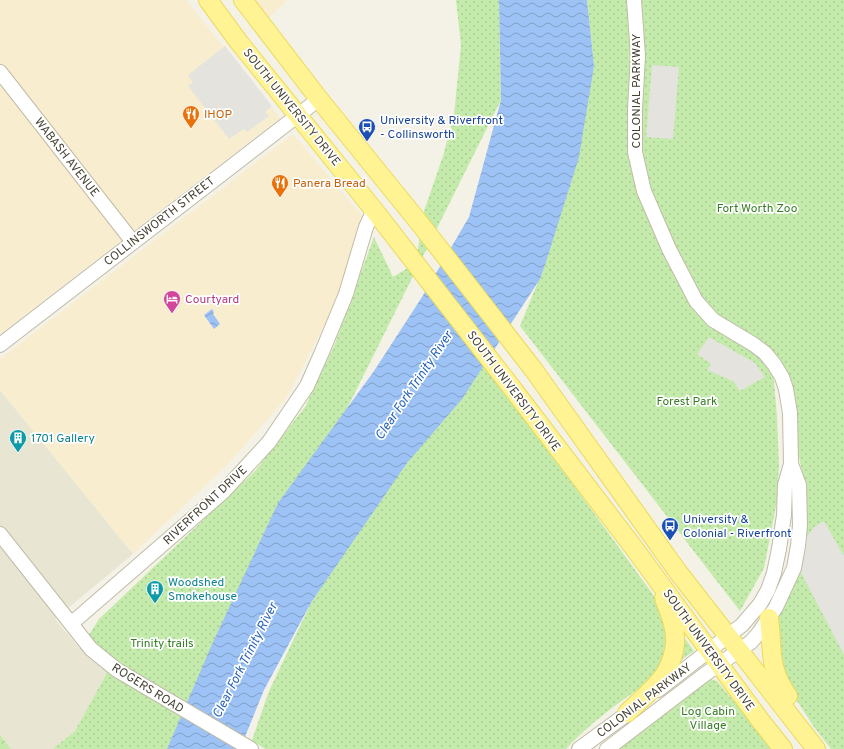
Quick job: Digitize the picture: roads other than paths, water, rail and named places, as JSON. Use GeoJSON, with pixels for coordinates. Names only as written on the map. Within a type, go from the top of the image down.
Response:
{"type":"FeatureCollection","features":[{"type":"Feature","properties":{"kind":"main road","name":"SOUTH UNIVERSITY DRIVE"},"geometry":{"type":"LineString","coordinates":[[208,0],[416,263],[657,579],[760,720],[784,749]]}},
{"type":"Feature","properties":{"kind":"main road","name":"SOUTH UNIVERSITY DRIVE"},"geometry":{"type":"LineString","coordinates":[[243,0],[319,99],[425,229],[532,369],[678,572],[816,749]]}},
{"type":"Feature","properties":{"kind":"main road"},"geometry":{"type":"LineString","coordinates":[[374,210],[384,202],[399,206],[425,229]]}},
{"type":"Feature","properties":{"kind":"main road"},"geometry":{"type":"LineString","coordinates":[[627,713],[663,678],[670,662],[673,650],[675,637],[672,622],[657,579]]}},
{"type":"Feature","properties":{"kind":"main road"},"geometry":{"type":"LineString","coordinates":[[769,618],[774,670],[780,685],[812,729],[822,749]]}},
{"type":"Feature","properties":{"kind":"street","name":"COLONIAL PARKWAY"},"geometry":{"type":"LineString","coordinates":[[607,749],[714,657],[728,636],[745,623],[760,604],[768,590],[774,573],[784,515],[786,485],[791,464],[790,413],[786,389],[782,377],[765,353],[713,320],[696,301],[669,249],[644,191],[636,152],[635,109],[638,56],[634,0]]}},
{"type":"Feature","properties":{"kind":"street","name":"WABASH AVENUE"},"geometry":{"type":"LineString","coordinates":[[0,72],[133,242]]}},
{"type":"Feature","properties":{"kind":"street","name":"COLLINSWORTH STREET"},"geometry":{"type":"LineString","coordinates":[[0,345],[319,99]]}},
{"type":"Feature","properties":{"kind":"street","name":"RIVERFRONT DRIVE"},"geometry":{"type":"LineString","coordinates":[[72,623],[223,492],[269,442],[306,386],[325,346],[346,294],[366,227],[374,210]]}},
{"type":"Feature","properties":{"kind":"street","name":"COLONIAL PARKWAY"},"geometry":{"type":"LineString","coordinates":[[579,749],[627,713],[714,657],[740,650],[760,633],[776,607],[794,568],[800,525],[799,484],[791,464]]}},
{"type":"Feature","properties":{"kind":"street","name":"ROGERS ROAD"},"geometry":{"type":"LineString","coordinates":[[0,534],[72,623],[91,649],[117,670],[251,749]]}},
{"type":"Feature","properties":{"kind":"water","name":"Clear Fork Trinity River"},"geometry":{"type":"Polygon","coordinates":[[[499,0],[587,0],[594,66],[579,157],[540,279],[462,399],[407,463],[312,601],[264,690],[240,749],[167,749],[213,642],[278,503],[374,371],[422,297],[469,217],[501,100],[499,0]]]}},
{"type":"Feature","properties":{"kind":"water"},"geometry":{"type":"Polygon","coordinates":[[[212,309],[214,312],[213,314],[220,324],[214,329],[204,315],[212,309]]]}},
{"type":"Feature","properties":{"kind":"place","name":"IHOP"},"geometry":{"type":"Point","coordinates":[191,129]}},
{"type":"Feature","properties":{"kind":"place","name":"University & Riverfront - Collinsworth"},"geometry":{"type":"Point","coordinates":[367,142]}},
{"type":"Feature","properties":{"kind":"place","name":"Panera Bread"},"geometry":{"type":"Point","coordinates":[280,198]}},
{"type":"Feature","properties":{"kind":"place","name":"Courtyard"},"geometry":{"type":"Point","coordinates":[172,314]}},
{"type":"Feature","properties":{"kind":"place","name":"1701 Gallery"},"geometry":{"type":"Point","coordinates":[18,453]}},
{"type":"Feature","properties":{"kind":"place","name":"University & Colonial - Riverfront"},"geometry":{"type":"Point","coordinates":[670,541]}},
{"type":"Feature","properties":{"kind":"place","name":"Woodshed Smokehouse"},"geometry":{"type":"Point","coordinates":[155,604]}},
{"type":"Feature","properties":{"kind":"park label","name":"Fort Worth Zoo"},"geometry":{"type":"Point","coordinates":[757,208]}},
{"type":"Feature","properties":{"kind":"park label","name":"Forest Park"},"geometry":{"type":"Point","coordinates":[687,401]}},
{"type":"Feature","properties":{"kind":"park label","name":"Trinity trails"},"geometry":{"type":"Point","coordinates":[162,643]}},
{"type":"Feature","properties":{"kind":"park label","name":"Log Cabin Village"},"geometry":{"type":"Point","coordinates":[708,718]}}]}
